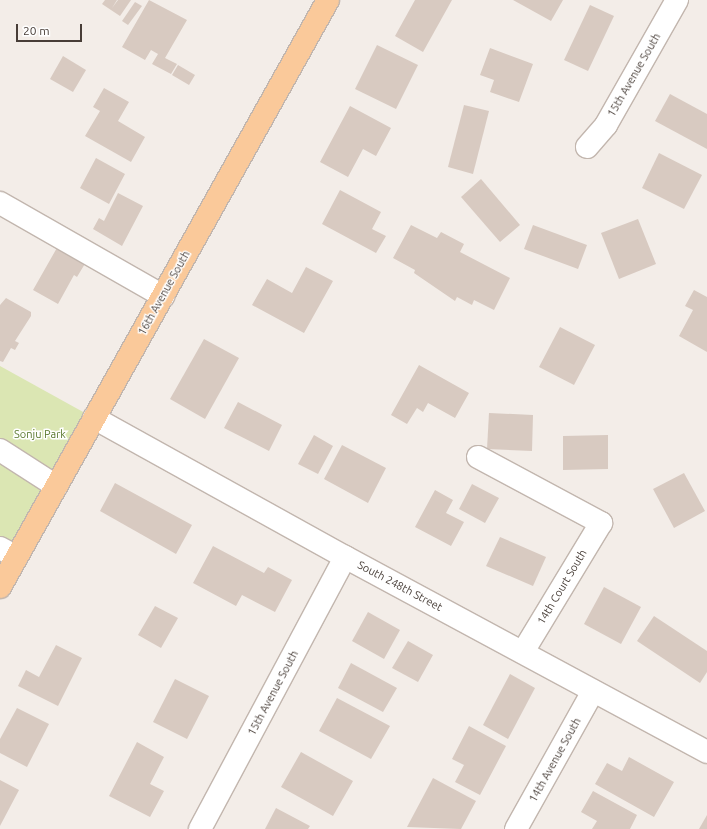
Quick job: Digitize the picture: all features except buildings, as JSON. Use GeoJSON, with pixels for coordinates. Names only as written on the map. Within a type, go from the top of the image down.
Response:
{"type":"FeatureCollection","features":[{"type":"Feature","properties":{"kind":"main road","name":"16th Avenue South"},"geometry":{"type":"LineString","coordinates":[[0,587],[8,552],[56,486],[328,0]]}},
{"type":"Feature","properties":{"kind":"street","name":"15th Avenue South"},"geometry":{"type":"LineString","coordinates":[[587,146],[606,125],[677,0]]}},
{"type":"Feature","properties":{"kind":"street"},"geometry":{"type":"LineString","coordinates":[[0,202],[163,296]]}},
{"type":"Feature","properties":{"kind":"street","name":"South 248th Street"},"geometry":{"type":"LineString","coordinates":[[94,418],[345,557],[707,752]]}},
{"type":"Feature","properties":{"kind":"street"},"geometry":{"type":"LineString","coordinates":[[0,450],[56,486]]}},
{"type":"Feature","properties":{"kind":"street","name":"14th Court South"},"geometry":{"type":"LineString","coordinates":[[478,457],[601,523],[523,652]]}},
{"type":"Feature","properties":{"kind":"street","name":"15th Avenue South"},"geometry":{"type":"LineString","coordinates":[[200,829],[345,557]]}},
{"type":"Feature","properties":{"kind":"street","name":"14th Avenue South"},"geometry":{"type":"LineString","coordinates":[[516,829],[594,691]]}},
{"type":"Feature","properties":{"kind":"green space","name":"Sonju Park"},"geometry":{"type":"Polygon","coordinates":[[[0,366],[94,418],[0,587],[0,366]]]}}]}
